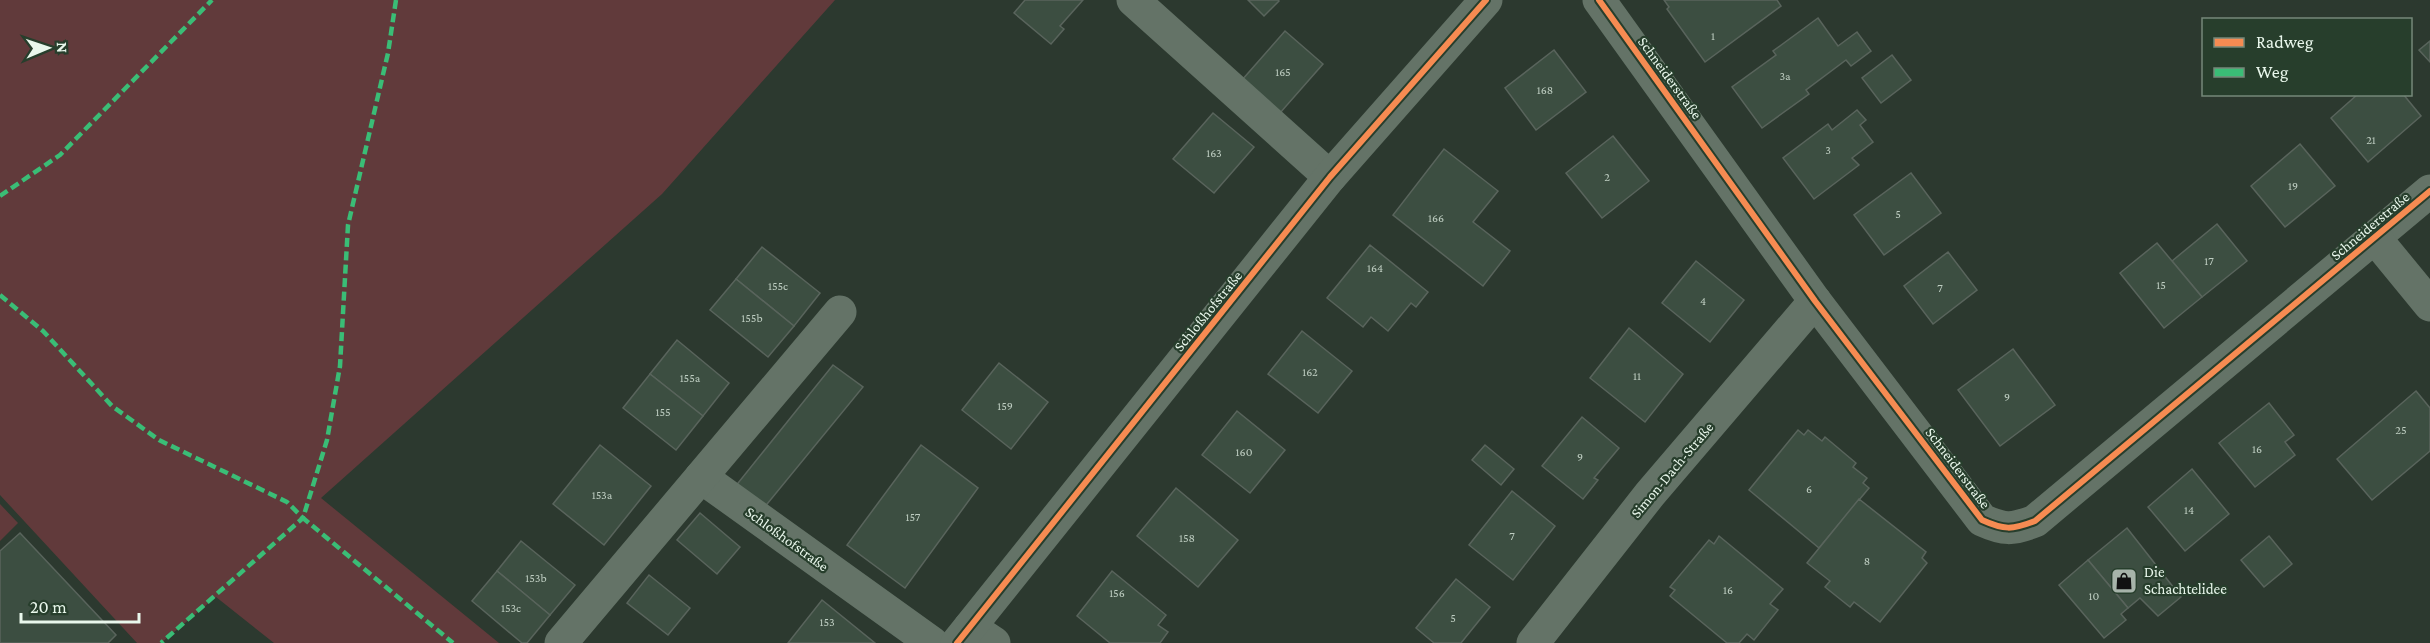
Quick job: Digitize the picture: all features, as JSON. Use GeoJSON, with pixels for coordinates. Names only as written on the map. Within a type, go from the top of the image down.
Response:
{"type":"FeatureCollection","features":[{"type":"Feature","properties":{"kind":"street"},"geometry":{"type":"LineString","coordinates":[[1133,0],[1330,177]]}},
{"type":"Feature","properties":{"kind":"street","name":"Schloßhofstraße"},"geometry":{"type":"LineString","coordinates":[[974,638],[1330,177],[1486,0]]}},
{"type":"Feature","properties":{"kind":"street","name":"Schneiderstraße"},"geometry":{"type":"LineString","coordinates":[[1599,0],[1815,301],[1982,520],[2001,528],[2018,528],[2035,521],[2430,191]]}},
{"type":"Feature","properties":{"kind":"street"},"geometry":{"type":"LineString","coordinates":[[2375,238],[2430,305]]}},
{"type":"Feature","properties":{"kind":"street","name":"Simon-Dach-Straße"},"geometry":{"type":"LineString","coordinates":[[1533,643],[1650,494],[1815,301]]}},
{"type":"Feature","properties":{"kind":"street"},"geometry":{"type":"LineString","coordinates":[[561,643],[840,312]]}},
{"type":"Feature","properties":{"kind":"street","name":"Schloßhofstraße"},"geometry":{"type":"LineString","coordinates":[[701,477],[932,643]]}},
{"type":"Feature","properties":{"kind":"shaded area"},"geometry":{"type":"Polygon","coordinates":[[[0,0],[835,0],[662,194],[321,498],[499,643],[274,643],[216,597],[161,643],[137,643],[0,495],[0,0]]]}},
{"type":"Feature","properties":{"kind":"shaded area"},"geometry":{"type":"Polygon","coordinates":[[[0,504],[18,523],[0,541],[0,504]]]}},
{"type":"Feature","properties":{"kind":"building"},"geometry":{"type":"Polygon","coordinates":[[[1025,0],[1083,0],[1060,26],[1064,29],[1051,44],[1014,13],[1025,0]]]}},
{"type":"Feature","properties":{"kind":"building"},"geometry":{"type":"Polygon","coordinates":[[[1248,0],[1278,0],[1279,1],[1264,16],[1248,0]]]}},
{"type":"Feature","properties":{"kind":"building"},"geometry":{"type":"Polygon","coordinates":[[[1664,0],[1777,0],[1781,6],[1705,62],[1667,9],[1669,7],[1664,0]]]}},
{"type":"Feature","properties":{"kind":"building"},"geometry":{"type":"Polygon","coordinates":[[[1818,18],[1838,46],[1857,32],[1871,51],[1851,66],[1846,60],[1806,90],[1809,94],[1762,128],[1732,87],[1776,55],[1773,51],[1818,18]]]}},
{"type":"Feature","properties":{"kind":"building"},"geometry":{"type":"Polygon","coordinates":[[[1285,31],[1323,64],[1280,113],[1242,80],[1285,31]]]}},
{"type":"Feature","properties":{"kind":"building"},"geometry":{"type":"Polygon","coordinates":[[[2430,41],[2430,62],[2419,50],[2430,41]]]}},
{"type":"Feature","properties":{"kind":"building"},"geometry":{"type":"Polygon","coordinates":[[[1554,50],[1586,92],[1536,130],[1505,88],[1554,50]]]}},
{"type":"Feature","properties":{"kind":"building"},"geometry":{"type":"Polygon","coordinates":[[[1892,55],[1911,80],[1881,103],[1862,78],[1892,55]]]}},
{"type":"Feature","properties":{"kind":"building"},"geometry":{"type":"Polygon","coordinates":[[[2356,96],[2405,96],[2421,116],[2368,162],[2331,118],[2356,96]]]}},
{"type":"Feature","properties":{"kind":"building"},"geometry":{"type":"Polygon","coordinates":[[[1857,110],[1866,120],[1860,125],[1873,142],[1852,158],[1859,165],[1814,199],[1783,158],[1828,124],[1832,130],[1857,110]]]}},
{"type":"Feature","properties":{"kind":"building"},"geometry":{"type":"Polygon","coordinates":[[[1213,113],[1254,147],[1214,193],[1173,159],[1213,113]]]}},
{"type":"Feature","properties":{"kind":"building"},"geometry":{"type":"Polygon","coordinates":[[[1613,136],[1649,181],[1602,218],[1566,173],[1613,136]]]}},
{"type":"Feature","properties":{"kind":"building"},"geometry":{"type":"Polygon","coordinates":[[[2300,144],[2335,186],[2285,227],[2251,186],[2300,144]]]}},
{"type":"Feature","properties":{"kind":"building"},"geometry":{"type":"Polygon","coordinates":[[[1444,149],[1498,191],[1473,222],[1510,251],[1483,286],[1393,215],[1444,149]]]}},
{"type":"Feature","properties":{"kind":"building"},"geometry":{"type":"Polygon","coordinates":[[[1911,173],[1941,213],[1884,255],[1854,215],[1911,173]]]}},
{"type":"Feature","properties":{"kind":"building"},"geometry":{"type":"Polygon","coordinates":[[[2217,224],[2247,261],[2202,297],[2172,261],[2217,224]]]}},
{"type":"Feature","properties":{"kind":"building"},"geometry":{"type":"Polygon","coordinates":[[[2157,243],[2202,297],[2164,328],[2120,273],[2157,243]]]}},
{"type":"Feature","properties":{"kind":"building"},"geometry":{"type":"Polygon","coordinates":[[[1370,245],[1428,292],[1416,307],[1411,303],[1388,331],[1371,317],[1363,327],[1327,298],[1370,245]]]}},
{"type":"Feature","properties":{"kind":"building"},"geometry":{"type":"Polygon","coordinates":[[[762,247],[820,293],[794,326],[736,279],[762,247]]]}},
{"type":"Feature","properties":{"kind":"building"},"geometry":{"type":"Polygon","coordinates":[[[1948,252],[1977,290],[1933,324],[1904,286],[1948,252]]]}},
{"type":"Feature","properties":{"kind":"building"},"geometry":{"type":"Polygon","coordinates":[[[1696,261],[1744,300],[1710,342],[1662,303],[1696,261]]]}},
{"type":"Feature","properties":{"kind":"building"},"geometry":{"type":"Polygon","coordinates":[[[736,279],[794,326],[768,357],[710,310],[736,279]]]}},
{"type":"Feature","properties":{"kind":"building"},"geometry":{"type":"Polygon","coordinates":[[[1629,328],[1683,374],[1645,422],[1590,378],[1629,328]]]}},
{"type":"Feature","properties":{"kind":"building"},"geometry":{"type":"Polygon","coordinates":[[[1302,331],[1352,371],[1318,413],[1268,374],[1302,331]]]}},
{"type":"Feature","properties":{"kind":"building"},"geometry":{"type":"Polygon","coordinates":[[[677,340],[729,383],[703,416],[650,374],[677,340]]]}},
{"type":"Feature","properties":{"kind":"building"},"geometry":{"type":"Polygon","coordinates":[[[2013,349],[2055,405],[2000,446],[1958,390],[2013,349]]]}},
{"type":"Feature","properties":{"kind":"building"},"geometry":{"type":"Polygon","coordinates":[[[999,363],[1048,402],[1011,449],[962,410],[999,363]]]}},
{"type":"Feature","properties":{"kind":"building"},"geometry":{"type":"Polygon","coordinates":[[[833,365],[863,387],[763,509],[734,488],[833,365]]]}},
{"type":"Feature","properties":{"kind":"building"},"geometry":{"type":"Polygon","coordinates":[[[650,374],[703,416],[676,450],[623,408],[650,374]]]}},
{"type":"Feature","properties":{"kind":"building"},"geometry":{"type":"Polygon","coordinates":[[[2416,391],[2430,408],[2430,451],[2372,500],[2337,459],[2416,391]]]}},
{"type":"Feature","properties":{"kind":"building"},"geometry":{"type":"Polygon","coordinates":[[[2269,403],[2294,435],[2285,442],[2295,455],[2255,487],[2219,443],[2269,403]]]}},
{"type":"Feature","properties":{"kind":"building"},"geometry":{"type":"Polygon","coordinates":[[[1237,411],[1285,450],[1250,493],[1202,455],[1237,411]]]}},
{"type":"Feature","properties":{"kind":"building"},"geometry":{"type":"Polygon","coordinates":[[[1582,417],[1619,448],[1594,478],[1598,480],[1583,499],[1542,466],[1582,417]]]}},
{"type":"Feature","properties":{"kind":"building"},"geometry":{"type":"Polygon","coordinates":[[[1798,430],[1804,435],[1808,430],[1822,441],[1825,437],[1856,463],[1853,467],[1867,478],[1863,483],[1869,488],[1819,548],[1749,490],[1798,430]]]}},
{"type":"Feature","properties":{"kind":"building"},"geometry":{"type":"Polygon","coordinates":[[[600,445],[651,486],[604,545],[553,504],[600,445]]]}},
{"type":"Feature","properties":{"kind":"building"},"geometry":{"type":"Polygon","coordinates":[[[921,445],[978,488],[905,588],[847,545],[921,445]]]}},
{"type":"Feature","properties":{"kind":"building"},"geometry":{"type":"Polygon","coordinates":[[[1485,445],[1514,469],[1501,485],[1472,460],[1485,445]]]}},
{"type":"Feature","properties":{"kind":"building"},"geometry":{"type":"Polygon","coordinates":[[[2192,469],[2229,514],[2185,551],[2148,507],[2192,469]]]}},
{"type":"Feature","properties":{"kind":"building"},"geometry":{"type":"Polygon","coordinates":[[[1176,488],[1238,540],[1198,587],[1137,536],[1176,488]]]}},
{"type":"Feature","properties":{"kind":"building"},"geometry":{"type":"Polygon","coordinates":[[[1512,491],[1555,526],[1513,580],[1469,545],[1512,491]]]}},
{"type":"Feature","properties":{"kind":"building"},"geometry":{"type":"Polygon","coordinates":[[[1859,499],[1926,552],[1922,558],[1927,563],[1880,622],[1854,602],[1850,607],[1825,587],[1830,581],[1807,563],[1859,499]]]}},
{"type":"Feature","properties":{"kind":"building"},"geometry":{"type":"Polygon","coordinates":[[[700,513],[740,547],[717,574],[677,540],[700,513]]]}},
{"type":"Feature","properties":{"kind":"building"},"geometry":{"type":"Polygon","coordinates":[[[2127,528],[2181,597],[2158,616],[2140,598],[2128,608],[2088,560],[2127,528]]]}},
{"type":"Feature","properties":{"kind":"building"},"geometry":{"type":"Polygon","coordinates":[[[20,533],[116,635],[108,643],[0,643],[0,551],[20,533]]]}},
{"type":"Feature","properties":{"kind":"building"},"geometry":{"type":"Polygon","coordinates":[[[1719,536],[1783,589],[1770,604],[1778,610],[1754,640],[1747,634],[1739,643],[1727,643],[1670,596],[1675,590],[1670,587],[1709,540],[1714,544],[1719,536]]]}},
{"type":"Feature","properties":{"kind":"building"},"geometry":{"type":"Polygon","coordinates":[[[2269,536],[2292,564],[2264,587],[2241,560],[2269,536]]]}},
{"type":"Feature","properties":{"kind":"building"},"geometry":{"type":"Polygon","coordinates":[[[521,541],[575,585],[550,615],[497,571],[521,541]]]}},
{"type":"Feature","properties":{"kind":"building"},"geometry":{"type":"Polygon","coordinates":[[[2088,560],[2128,608],[2121,614],[2126,620],[2104,638],[2059,585],[2088,560]]]}},
{"type":"Feature","properties":{"kind":"building"},"geometry":{"type":"Polygon","coordinates":[[[497,571],[550,615],[527,643],[522,643],[472,601],[497,571]]]}},
{"type":"Feature","properties":{"kind":"building"},"geometry":{"type":"Polygon","coordinates":[[[1112,571],[1166,615],[1158,625],[1168,632],[1160,643],[1110,643],[1077,616],[1112,571]]]}},
{"type":"Feature","properties":{"kind":"building"},"geometry":{"type":"Polygon","coordinates":[[[649,575],[690,608],[668,635],[627,603],[649,575]]]}},
{"type":"Feature","properties":{"kind":"building"},"geometry":{"type":"Polygon","coordinates":[[[1456,579],[1490,607],[1461,643],[1434,643],[1416,628],[1456,579]]]}},
{"type":"Feature","properties":{"kind":"building"},"geometry":{"type":"Polygon","coordinates":[[[822,600],[875,643],[788,643],[822,600]]]}},
{"type":"Feature","properties":{"kind":"marked path"},"geometry":{"type":"LineString","coordinates":[[0,196],[60,155],[212,0]]}},
{"type":"Feature","properties":{"kind":"marked path"},"geometry":{"type":"LineString","coordinates":[[396,0],[388,53],[348,225],[340,366],[327,440],[303,518],[453,643]]}},
{"type":"Feature","properties":{"kind":"marked path"},"geometry":{"type":"LineString","coordinates":[[0,295],[43,331],[112,406],[159,440],[287,502],[303,518],[161,643]]}},
{"type":"Feature","properties":{"kind":"cycle path"},"geometry":{"type":"LineString","coordinates":[[957,643],[1330,177],[1486,0]]}},
{"type":"Feature","properties":{"kind":"cycle path"},"geometry":{"type":"LineString","coordinates":[[1599,0],[1815,301],[1982,520],[1996,526],[2014,527],[2035,521],[2430,191]]}},
{"type":"Feature","properties":{"kind":"place","name":"Die Schachtelidee"},"geometry":{"type":"Point","coordinates":[2124,581]}}]}
